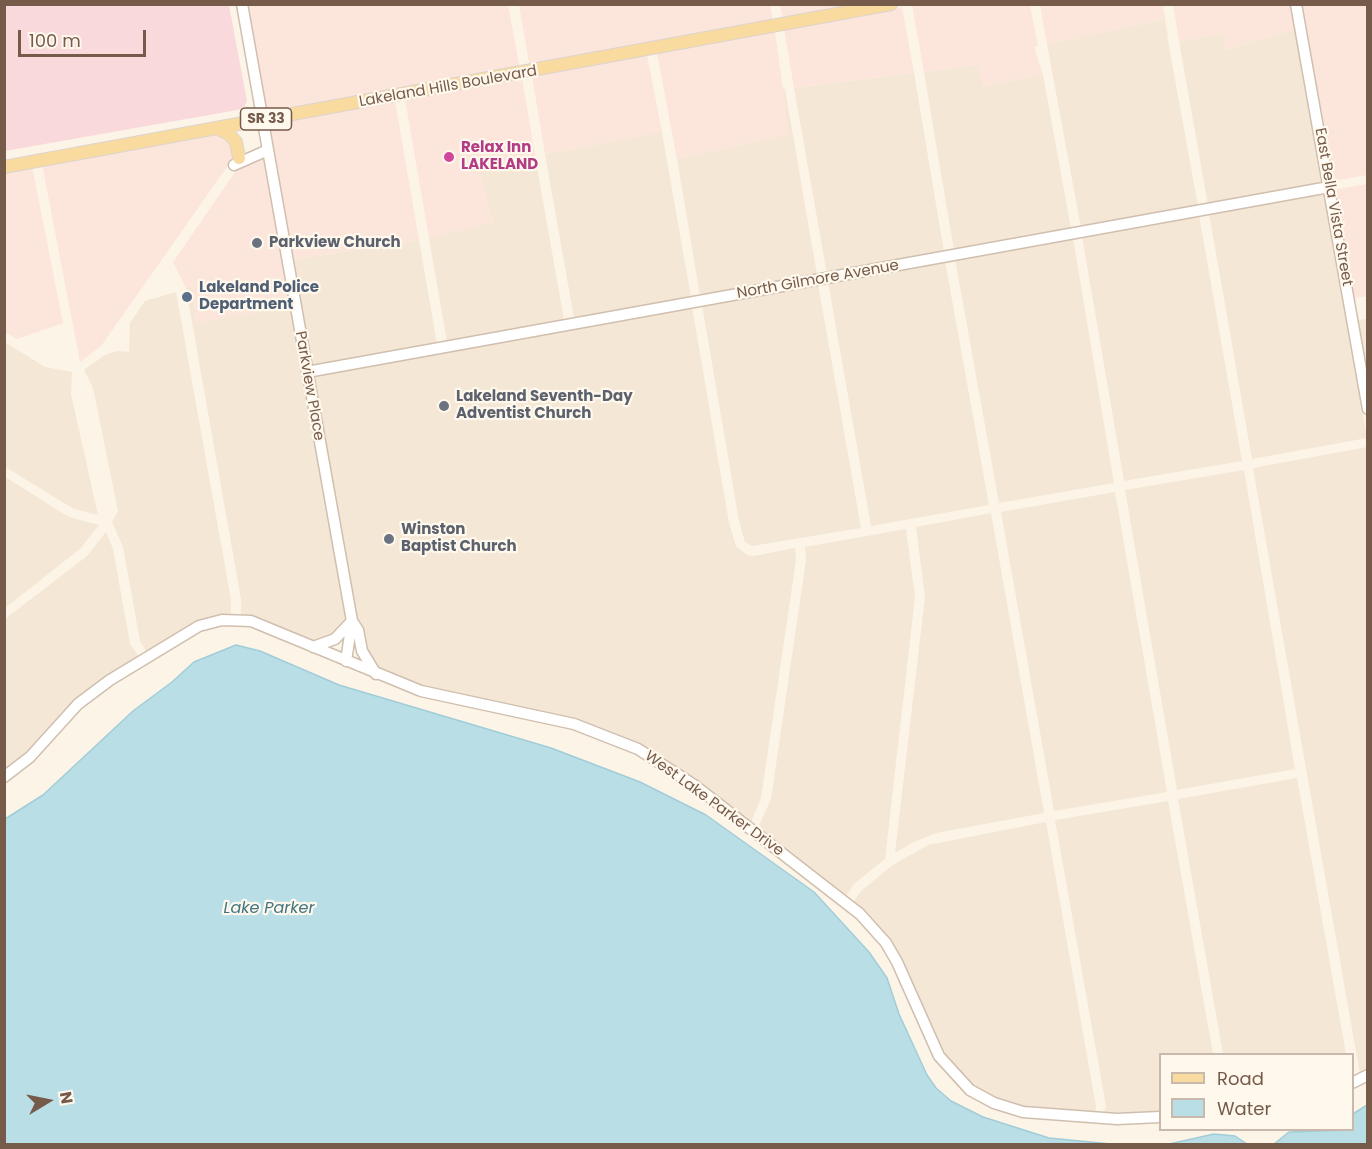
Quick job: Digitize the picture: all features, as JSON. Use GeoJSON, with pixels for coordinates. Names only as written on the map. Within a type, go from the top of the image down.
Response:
{"type":"FeatureCollection","features":[{"type":"Feature","properties":{"kind":"main road","name":"Lakeland Hills Boulevard"},"geometry":{"type":"LineString","coordinates":[[4,167],[891,4]]}},
{"type":"Feature","properties":{"kind":"main road"},"geometry":{"type":"LineString","coordinates":[[215,128],[229,134],[236,142],[237,161]]}},
{"type":"Feature","properties":{"kind":"street","name":"Parkview Place"},"geometry":{"type":"LineString","coordinates":[[243,4],[352,621],[345,661]]}},
{"type":"Feature","properties":{"kind":"street","name":"East Bella Vista Street"},"geometry":{"type":"LineString","coordinates":[[1296,4],[1368,409]]}},
{"type":"Feature","properties":{"kind":"street"},"geometry":{"type":"LineString","coordinates":[[237,161],[268,150]]}},
{"type":"Feature","properties":{"kind":"street","name":"North Gilmore Avenue"},"geometry":{"type":"LineString","coordinates":[[307,372],[1329,187]]}},
{"type":"Feature","properties":{"kind":"street","name":"West Lake Parker Drive"},"geometry":{"type":"LineString","coordinates":[[4,777],[30,757],[66,716],[94,691],[199,626],[222,620],[251,621],[377,675],[421,691],[585,728],[638,749],[672,770],[824,884],[867,920],[897,962],[939,1056],[958,1080],[980,1097],[1023,1112],[1117,1119],[1159,1117]]}},
{"type":"Feature","properties":{"kind":"street"},"geometry":{"type":"LineString","coordinates":[[313,646],[334,639],[352,621],[358,630],[362,651],[377,675]]}},
{"type":"Feature","properties":{"kind":"street"},"geometry":{"type":"LineString","coordinates":[[1354,1082],[1368,1075]]}},
{"type":"Feature","properties":{"kind":"shaded area"},"geometry":{"type":"Polygon","coordinates":[[[5,4],[229,5],[247,101],[243,109],[5,151],[5,4]]]}},
{"type":"Feature","properties":{"kind":"shaded area"},"geometry":{"type":"Polygon","coordinates":[[[248,4],[508,5],[520,69],[267,115],[248,4]]]}},
{"type":"Feature","properties":{"kind":"shaded area"},"geometry":{"type":"Polygon","coordinates":[[[780,4],[868,5],[783,20],[780,4]]]}},
{"type":"Feature","properties":{"kind":"shaded area"},"geometry":{"type":"Polygon","coordinates":[[[519,5],[770,5],[773,22],[530,68],[519,5]]]}},
{"type":"Feature","properties":{"kind":"shaded area"},"geometry":{"type":"Polygon","coordinates":[[[912,5],[1030,5],[1038,46],[1034,47],[1043,75],[982,86],[978,65],[924,72],[912,5]]]}},
{"type":"Feature","properties":{"kind":"shaded area"},"geometry":{"type":"Polygon","coordinates":[[[1040,5],[1163,5],[1169,43],[1163,19],[1047,44],[1040,5]]]}},
{"type":"Feature","properties":{"kind":"shaded area"},"geometry":{"type":"Polygon","coordinates":[[[1173,5],[1291,5],[1296,29],[1224,50],[1225,33],[1179,41],[1173,5]]]}},
{"type":"Feature","properties":{"kind":"shaded area"},"geometry":{"type":"Polygon","coordinates":[[[1301,5],[1367,5],[1367,175],[1333,181],[1301,5]]]}},
{"type":"Feature","properties":{"kind":"shaded area"},"geometry":{"type":"Polygon","coordinates":[[[902,7],[914,73],[794,88],[784,29],[902,7]]]}},
{"type":"Feature","properties":{"kind":"shaded area"},"geometry":{"type":"Polygon","coordinates":[[[1164,19],[1198,206],[1081,228],[1047,44],[1164,19]]]}},
{"type":"Feature","properties":{"kind":"shaded area"},"geometry":{"type":"Polygon","coordinates":[[[1296,29],[1323,183],[1208,205],[1179,41],[1225,33],[1225,50],[1296,29]]]}},
{"type":"Feature","properties":{"kind":"shaded area"},"geometry":{"type":"Polygon","coordinates":[[[775,31],[789,134],[677,159],[657,53],[775,31]]]}},
{"type":"Feature","properties":{"kind":"shaded area"},"geometry":{"type":"Polygon","coordinates":[[[647,55],[662,132],[545,154],[532,76],[647,55]]]}},
{"type":"Feature","properties":{"kind":"shaded area"},"geometry":{"type":"Polygon","coordinates":[[[978,65],[983,86],[1043,75],[1071,229],[954,250],[924,72],[978,65]]]}},
{"type":"Feature","properties":{"kind":"shaded area"},"geometry":{"type":"Polygon","coordinates":[[[914,73],[944,252],[827,274],[794,88],[914,73]]]}},
{"type":"Feature","properties":{"kind":"shaded area"},"geometry":{"type":"Polygon","coordinates":[[[522,78],[535,156],[480,170],[493,222],[429,238],[405,99],[522,78]]]}},
{"type":"Feature","properties":{"kind":"shaded area"},"geometry":{"type":"Polygon","coordinates":[[[781,89],[785,89],[817,275],[700,296],[677,159],[789,134],[781,89]]]}},
{"type":"Feature","properties":{"kind":"shaded area"},"geometry":{"type":"Polygon","coordinates":[[[395,101],[419,240],[292,260],[268,123],[395,101]]]}},
{"type":"Feature","properties":{"kind":"shaded area"},"geometry":{"type":"Polygon","coordinates":[[[662,132],[691,298],[574,318],[545,154],[662,132]]]}},
{"type":"Feature","properties":{"kind":"shaded area"},"geometry":{"type":"Polygon","coordinates":[[[214,133],[225,137],[232,144],[234,157],[101,346],[80,362],[42,164],[214,133]]]}},
{"type":"Feature","properties":{"kind":"shaded area"},"geometry":{"type":"Polygon","coordinates":[[[264,156],[290,306],[196,324],[193,287],[186,288],[173,262],[238,168],[264,156]]]}},
{"type":"Feature","properties":{"kind":"shaded area"},"geometry":{"type":"Polygon","coordinates":[[[535,156],[564,320],[447,342],[429,238],[493,222],[479,170],[535,156]]]}},
{"type":"Feature","properties":{"kind":"shaded area"},"geometry":{"type":"Polygon","coordinates":[[[32,166],[63,323],[17,339],[5,332],[4,171],[32,166]]]}},
{"type":"Feature","properties":{"kind":"shaded area"},"geometry":{"type":"Polygon","coordinates":[[[1367,184],[1367,296],[1354,298],[1334,190],[1367,184]]]}},
{"type":"Feature","properties":{"kind":"shaded area"},"geometry":{"type":"Polygon","coordinates":[[[1324,192],[1367,438],[1252,459],[1209,213],[1324,192]]]}},
{"type":"Feature","properties":{"kind":"shaded area"},"geometry":{"type":"Polygon","coordinates":[[[1199,215],[1242,461],[1124,481],[1082,236],[1199,215]]]}},
{"type":"Feature","properties":{"kind":"shaded area"},"geometry":{"type":"Polygon","coordinates":[[[1073,238],[1114,483],[999,503],[955,259],[1073,238]]]}},
{"type":"Feature","properties":{"kind":"shaded area"},"geometry":{"type":"Polygon","coordinates":[[[419,240],[437,344],[311,366],[292,260],[419,240]]]}},
{"type":"Feature","properties":{"kind":"shaded area"},"geometry":{"type":"Polygon","coordinates":[[[945,261],[989,505],[871,526],[828,282],[945,261]]]}},
{"type":"Feature","properties":{"kind":"shaded area"},"geometry":{"type":"Polygon","coordinates":[[[818,284],[861,528],[752,546],[745,542],[739,521],[702,305],[818,284]]]}},
{"type":"Feature","properties":{"kind":"shaded area"},"geometry":{"type":"Polygon","coordinates":[[[193,286],[196,323],[290,306],[289,300],[346,618],[332,635],[313,642],[271,623],[241,616],[241,599],[186,288],[193,286]]]}},
{"type":"Feature","properties":{"kind":"shaded area"},"geometry":{"type":"Polygon","coordinates":[[[176,292],[231,600],[231,615],[197,622],[147,652],[140,641],[123,547],[112,522],[118,511],[93,388],[84,370],[105,355],[117,351],[129,352],[130,323],[145,301],[176,292]]]}},
{"type":"Feature","properties":{"kind":"shaded area"},"geometry":{"type":"Polygon","coordinates":[[[692,307],[729,523],[736,546],[747,555],[754,556],[795,548],[796,560],[761,798],[751,822],[675,766],[626,738],[575,720],[422,687],[381,671],[367,649],[356,618],[312,375],[692,307]]]}},
{"type":"Feature","properties":{"kind":"shaded area"},"geometry":{"type":"Polygon","coordinates":[[[1367,319],[1367,379],[1358,320],[1367,319]]]}},
{"type":"Feature","properties":{"kind":"shaded area"},"geometry":{"type":"Polygon","coordinates":[[[5,342],[45,367],[72,372],[71,394],[98,515],[74,509],[5,467],[5,342]]]}},
{"type":"Feature","properties":{"kind":"shaded area"},"geometry":{"type":"Polygon","coordinates":[[[1367,447],[1368,1069],[1360,1074],[1253,468],[1367,447]]]}},
{"type":"Feature","properties":{"kind":"shaded area"},"geometry":{"type":"Polygon","coordinates":[[[1244,470],[1295,769],[1177,790],[1125,490],[1244,470]]]}},
{"type":"Feature","properties":{"kind":"shaded area"},"geometry":{"type":"Polygon","coordinates":[[[5,477],[69,517],[99,525],[80,549],[5,608],[5,477]]]}},
{"type":"Feature","properties":{"kind":"shaded area"},"geometry":{"type":"Polygon","coordinates":[[[1115,492],[1167,792],[1054,811],[1001,512],[1115,492]]]}},
{"type":"Feature","properties":{"kind":"shaded area"},"geometry":{"type":"Polygon","coordinates":[[[991,513],[1044,813],[936,833],[895,853],[925,597],[916,527],[991,513]]]}},
{"type":"Feature","properties":{"kind":"shaded area"},"geometry":{"type":"Polygon","coordinates":[[[906,529],[915,597],[885,859],[854,884],[846,896],[758,828],[771,799],[806,560],[805,547],[906,529]]]}},
{"type":"Feature","properties":{"kind":"shaded area"},"geometry":{"type":"Polygon","coordinates":[[[106,532],[113,549],[130,644],[139,657],[107,676],[75,701],[27,754],[5,772],[5,619],[87,556],[106,532]]]}},
{"type":"Feature","properties":{"kind":"shaded area"},"geometry":{"type":"Polygon","coordinates":[[[1297,778],[1346,1053],[1223,1053],[1178,799],[1297,778]]]}},
{"type":"Feature","properties":{"kind":"shaded area"},"geometry":{"type":"Polygon","coordinates":[[[1168,801],[1213,1053],[1159,1053],[1159,1113],[1104,1114],[1106,1106],[1055,820],[1168,801]]]}},
{"type":"Feature","properties":{"kind":"shaded area"},"geometry":{"type":"Polygon","coordinates":[[[1046,822],[1096,1107],[1095,1113],[1024,1108],[996,1099],[973,1086],[951,1066],[937,1043],[908,974],[890,941],[853,902],[862,890],[893,865],[928,845],[1046,822]]]}},
{"type":"Feature","properties":{"kind":"water","name":"Lake Parker"},"geometry":{"type":"Polygon","coordinates":[[[236,645],[260,651],[339,685],[551,748],[640,782],[706,815],[814,892],[869,952],[887,978],[899,1014],[927,1075],[936,1088],[951,1101],[983,1117],[1049,1138],[1111,1144],[5,1144],[5,819],[43,795],[133,711],[172,682],[194,662],[236,645]]]}},
{"type":"Feature","properties":{"kind":"water"},"geometry":{"type":"Polygon","coordinates":[[[1367,1105],[1367,1144],[1274,1144],[1289,1132],[1354,1131],[1354,1113],[1367,1105]]]}},
{"type":"Feature","properties":{"kind":"water"},"geometry":{"type":"Polygon","coordinates":[[[1214,1134],[1235,1136],[1247,1144],[1169,1144],[1214,1134]]]}},
{"type":"Feature","properties":{"kind":"place","name":"Relax Inn LAKELAND"},"geometry":{"type":"Point","coordinates":[449,157]}},
{"type":"Feature","properties":{"kind":"place","name":"Parkview Church"},"geometry":{"type":"Point","coordinates":[257,243]}},
{"type":"Feature","properties":{"kind":"place","name":"Lakeland Police Department"},"geometry":{"type":"Point","coordinates":[187,297]}},
{"type":"Feature","properties":{"kind":"place","name":"Lakeland Seventh-Day Adventist Church"},"geometry":{"type":"Point","coordinates":[444,406]}},
{"type":"Feature","properties":{"kind":"place","name":"Winston Baptist Church"},"geometry":{"type":"Point","coordinates":[389,539]}}]}
